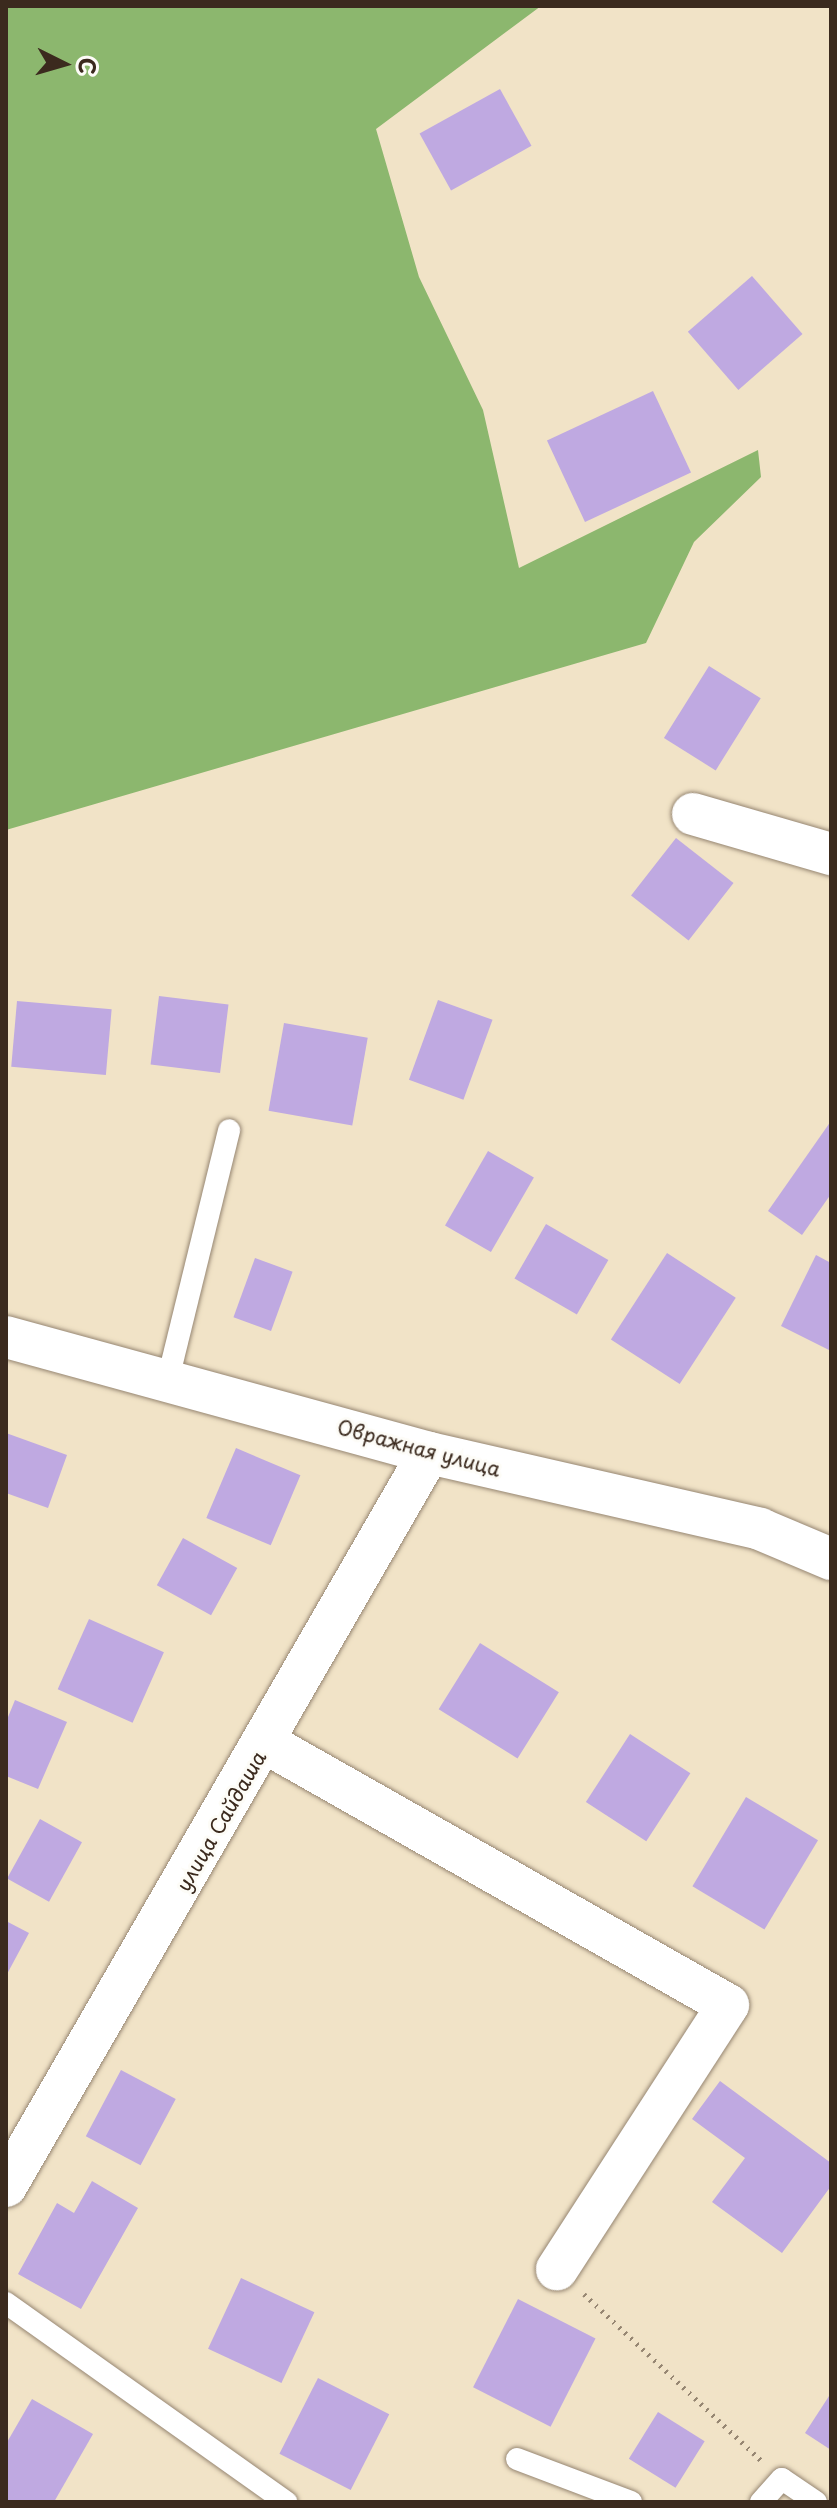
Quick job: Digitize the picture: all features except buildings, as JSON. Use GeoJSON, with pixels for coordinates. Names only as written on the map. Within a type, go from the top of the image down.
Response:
{"type":"FeatureCollection","features":[{"type":"Feature","properties":{"kind":"street"},"geometry":{"type":"LineString","coordinates":[[693,814],[831,854]]}},
{"type":"Feature","properties":{"kind":"street","name":"Овражная улица"},"geometry":{"type":"LineString","coordinates":[[6,1337],[429,1453],[760,1529],[831,1559]]}},
{"type":"Feature","properties":{"kind":"street","name":"улица Сайдаша"},"geometry":{"type":"LineString","coordinates":[[6,2186],[266,1743],[429,1453]]}},
{"type":"Feature","properties":{"kind":"street"},"geometry":{"type":"LineString","coordinates":[[266,1743],[728,2005],[557,2269]]}},
{"type":"Feature","properties":{"kind":"lane"},"geometry":{"type":"LineString","coordinates":[[168,1379],[229,1130]]}},
{"type":"Feature","properties":{"kind":"lane"},"geometry":{"type":"LineString","coordinates":[[6,2303],[286,2502]]}},
{"type":"Feature","properties":{"kind":"lane"},"geometry":{"type":"LineString","coordinates":[[517,2459],[631,2502]]}},
{"type":"Feature","properties":{"kind":"lane"},"geometry":{"type":"LineString","coordinates":[[761,2502],[782,2479],[816,2502]]}},
{"type":"Feature","properties":{"kind":"path"},"geometry":{"type":"LineString","coordinates":[[557,2269],[782,2479]]}},
{"type":"Feature","properties":{"kind":"green space"},"geometry":{"type":"Polygon","coordinates":[[[6,6],[541,6],[376,129],[419,277],[483,410],[519,568],[758,450],[761,477],[694,542],[646,643],[6,830],[6,6]]]}}]}
